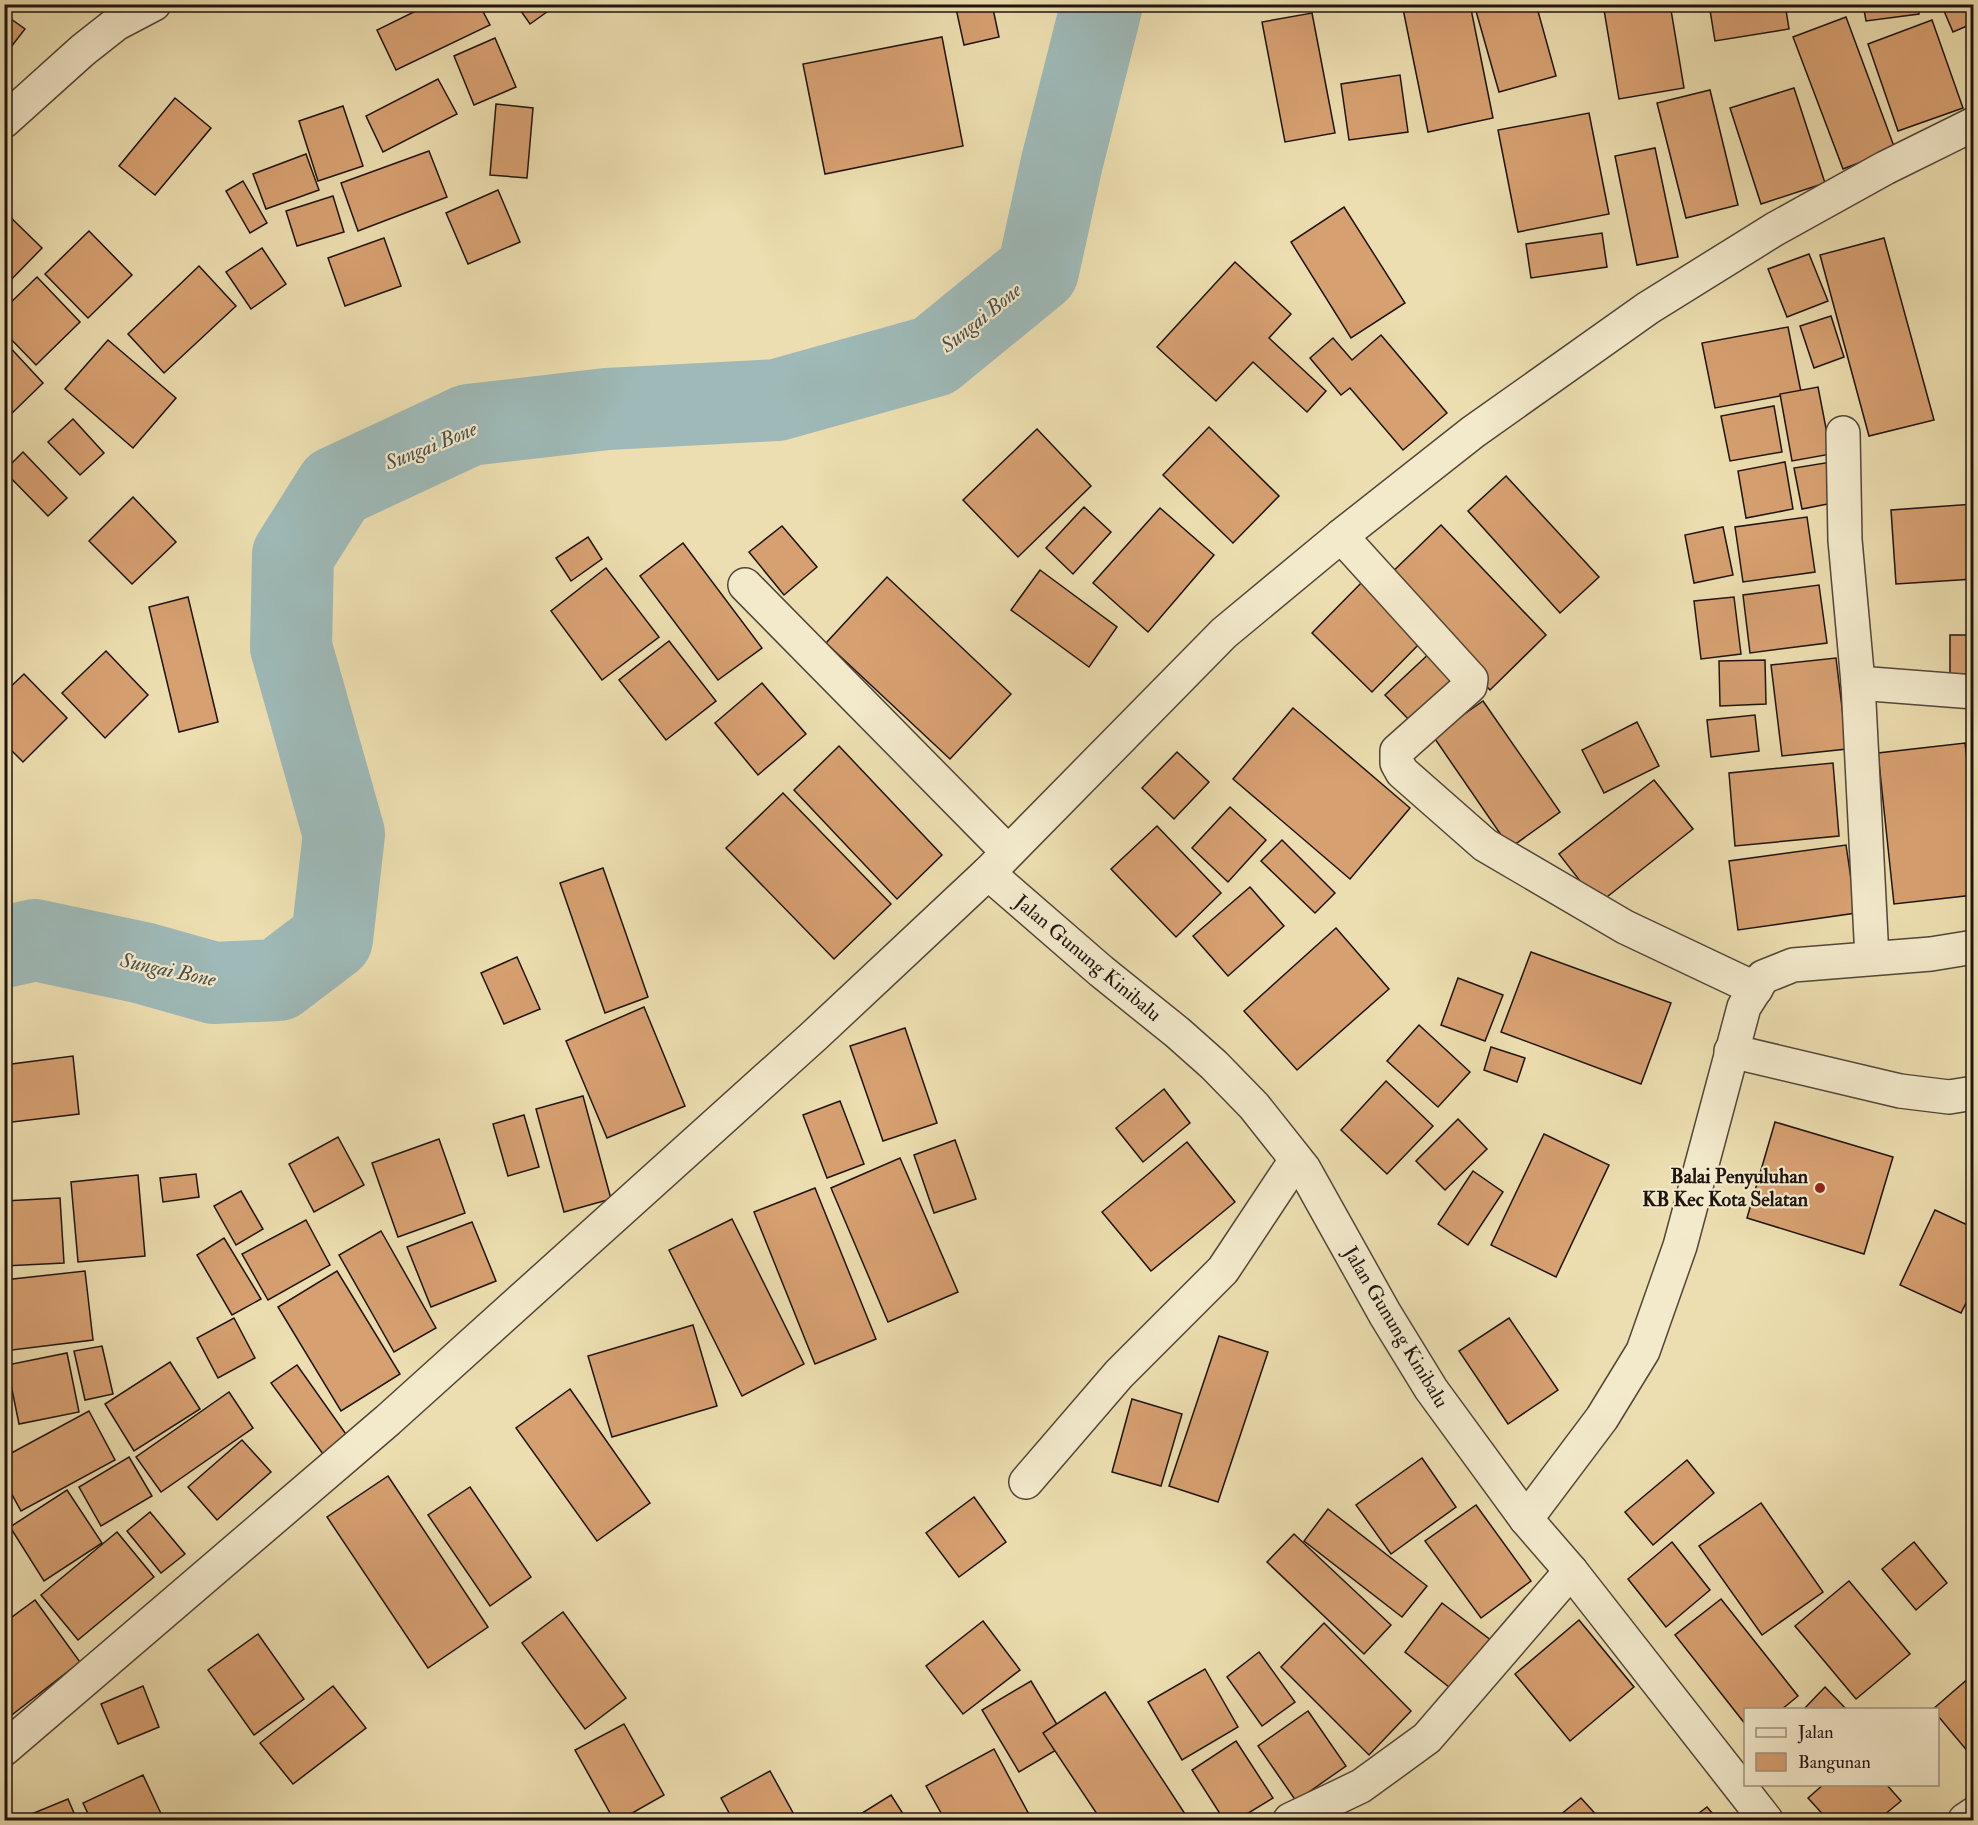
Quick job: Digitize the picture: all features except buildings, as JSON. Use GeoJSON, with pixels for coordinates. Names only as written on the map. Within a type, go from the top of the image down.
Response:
{"type":"FeatureCollection","features":[{"type":"Feature","properties":{"kind":"street"},"geometry":{"type":"LineString","coordinates":[[4,122],[82,50],[116,24],[154,4]]}},
{"type":"Feature","properties":{"kind":"street"},"geometry":{"type":"LineString","coordinates":[[4,1749],[470,1348],[814,1036],[998,863],[1224,633],[1341,536],[1473,432],[1648,308],[1775,229],[1885,168],[1974,124]]}},
{"type":"Feature","properties":{"kind":"street"},"geometry":{"type":"LineString","coordinates":[[1843,433],[1845,540],[1858,682],[1872,958]]}},
{"type":"Feature","properties":{"kind":"street"},"geometry":{"type":"LineString","coordinates":[[1341,536],[1471,679],[1470,686],[1397,751],[1397,763],[1402,772],[1485,845],[1625,927],[1756,988]]}},
{"type":"Feature","properties":{"kind":"street","name":"Jalan Gunung Kinibalu"},"geometry":{"type":"LineString","coordinates":[[746,585],[998,863],[1101,971],[1214,1065],[1254,1106],[1304,1169],[1385,1314],[1431,1389],[1526,1519],[1571,1571],[1766,1821]]}},
{"type":"Feature","properties":{"kind":"street"},"geometry":{"type":"LineString","coordinates":[[1858,682],[1974,692]]}},
{"type":"Feature","properties":{"kind":"street"},"geometry":{"type":"LineString","coordinates":[[1526,1519],[1602,1418],[1643,1351],[1680,1246],[1744,1007],[1763,977],[1793,965],[1931,954],[1974,947]]}},
{"type":"Feature","properties":{"kind":"street"},"geometry":{"type":"LineString","coordinates":[[1731,1051],[1900,1091],[1949,1097],[1974,1093]]}},
{"type":"Feature","properties":{"kind":"street"},"geometry":{"type":"LineString","coordinates":[[1026,1482],[1119,1374],[1223,1270],[1296,1160]]}},
{"type":"Feature","properties":{"kind":"street"},"geometry":{"type":"LineString","coordinates":[[1290,1821],[1360,1786],[1427,1738],[1571,1571]]}},
{"type":"Feature","properties":{"kind":"street"},"geometry":{"type":"LineString","coordinates":[[1965,1821],[1974,1814]]}},
{"type":"Feature","properties":{"kind":"waterway","name":"Sungai Bone"},"geometry":{"type":"LineString","coordinates":[[4,947],[35,940],[143,963],[214,983],[278,980],[332,939],[344,834],[291,647],[293,555],[336,487],[469,425],[607,409],[777,400],[934,356],[1038,271],[1062,162],[1102,4]]}},
{"type":"Feature","properties":{"kind":"place","name":"Balai Penyuluhan KB Kec Kota Selatan"},"geometry":{"type":"Point","coordinates":[1820,1188]}}]}
